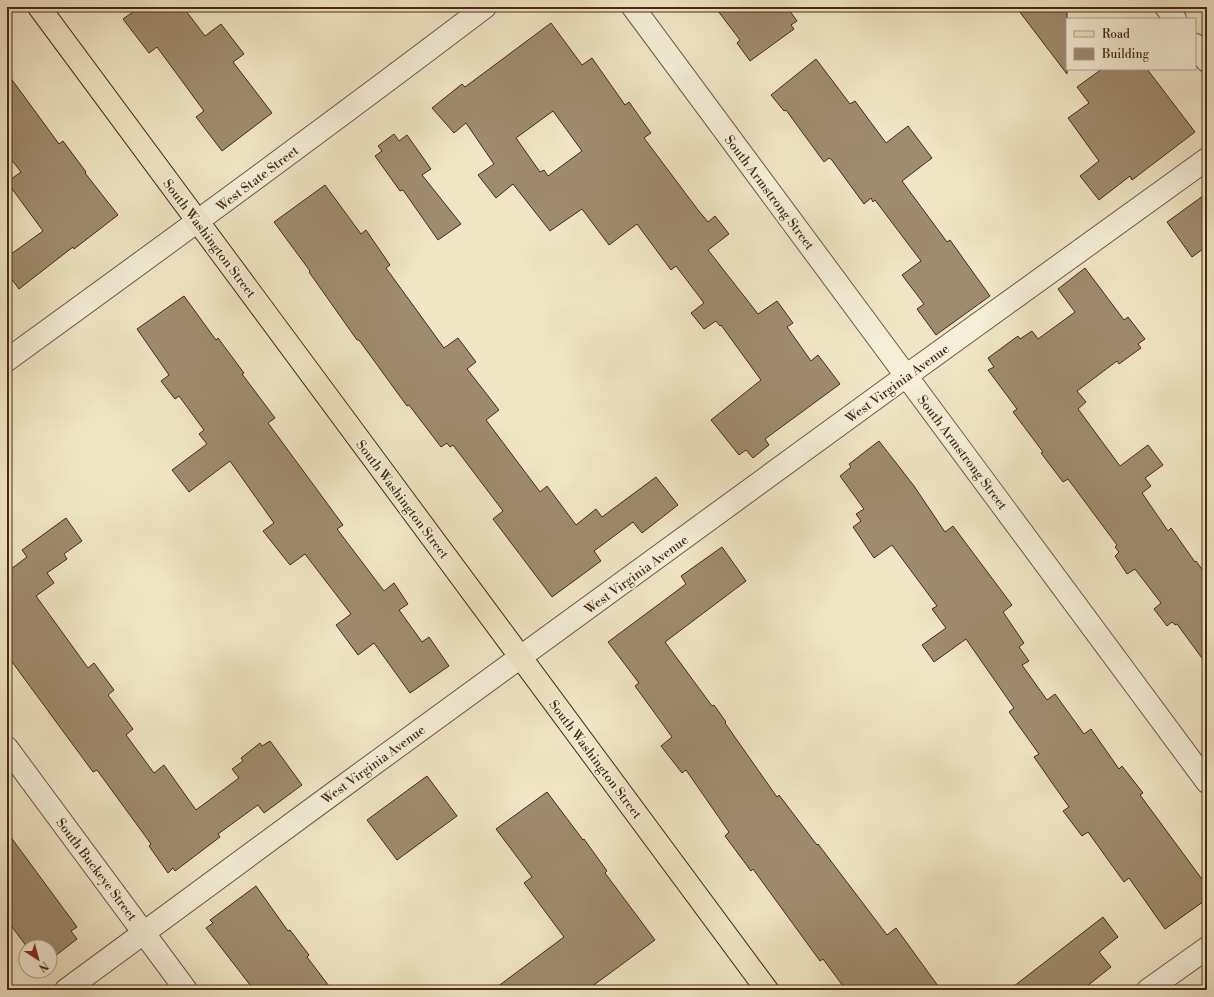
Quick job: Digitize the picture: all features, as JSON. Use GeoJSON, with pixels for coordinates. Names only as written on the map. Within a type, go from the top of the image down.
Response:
{"type":"FeatureCollection","features":[{"type":"Feature","properties":{"kind":"main road","name":"South Washington Street"},"geometry":{"type":"LineString","coordinates":[[38,7],[767,990]]}},
{"type":"Feature","properties":{"kind":"street","name":"West State Street"},"geometry":{"type":"LineString","coordinates":[[7,360],[198,222],[484,7]]}},
{"type":"Feature","properties":{"kind":"street","name":"South Armstrong Street"},"geometry":{"type":"LineString","coordinates":[[633,7],[1207,782]]}},
{"type":"Feature","properties":{"kind":"street"},"geometry":{"type":"LineString","coordinates":[[1166,7],[1174,18]]}},
{"type":"Feature","properties":{"kind":"street"},"geometry":{"type":"LineString","coordinates":[[1196,46],[1207,61]]}},
{"type":"Feature","properties":{"kind":"street","name":"West Virginia Avenue"},"geometry":{"type":"LineString","coordinates":[[66,990],[143,932],[906,376],[1207,159]]}},
{"type":"Feature","properties":{"kind":"street","name":"South Buckeye Street"},"geometry":{"type":"LineString","coordinates":[[7,748],[186,990]]}},
{"type":"Feature","properties":{"kind":"street"},"geometry":{"type":"LineString","coordinates":[[1148,990],[1207,948]]}},
{"type":"Feature","properties":{"kind":"building"},"geometry":{"type":"Polygon","coordinates":[[[140,7],[183,7],[205,36],[221,24],[244,54],[233,62],[272,113],[222,151],[196,117],[204,111],[157,47],[149,53],[123,19],[140,7]]]}},
{"type":"Feature","properties":{"kind":"building"},"geometry":{"type":"Polygon","coordinates":[[[715,7],[787,7],[797,21],[791,25],[794,29],[750,61],[737,43],[740,40],[715,7]]]}},
{"type":"Feature","properties":{"kind":"building"},"geometry":{"type":"Polygon","coordinates":[[[1016,7],[1067,7],[1067,74],[1016,7]]]}},
{"type":"Feature","properties":{"kind":"building"},"geometry":{"type":"Polygon","coordinates":[[[551,23],[582,65],[592,58],[625,105],[629,102],[651,133],[644,138],[698,210],[708,222],[715,216],[729,234],[708,250],[758,314],[777,301],[793,323],[787,327],[811,361],[818,355],[840,384],[765,439],[769,445],[753,458],[746,450],[739,455],[711,420],[761,380],[721,325],[720,326],[716,321],[704,329],[691,313],[704,303],[676,266],[671,270],[637,224],[609,245],[582,209],[550,231],[513,184],[496,198],[478,175],[494,164],[466,123],[454,133],[432,108],[462,84],[465,87],[551,23]],[[553,111],[516,138],[540,172],[544,170],[548,176],[582,151],[553,111]]]}},
{"type":"Feature","properties":{"kind":"building"},"geometry":{"type":"Polygon","coordinates":[[[816,59],[850,104],[855,101],[886,143],[908,126],[932,158],[902,181],[947,242],[950,240],[990,296],[936,335],[917,309],[924,304],[902,275],[921,261],[875,200],[873,202],[871,198],[864,204],[831,159],[829,158],[824,162],[786,110],[784,111],[771,95],[816,59]]]}},
{"type":"Feature","properties":{"kind":"building"},"geometry":{"type":"Polygon","coordinates":[[[1101,70],[1148,70],[1195,132],[1132,180],[1130,176],[1099,200],[1080,176],[1099,161],[1068,118],[1089,103],[1077,87],[1101,70]]]}},
{"type":"Feature","properties":{"kind":"building"},"geometry":{"type":"Polygon","coordinates":[[[7,73],[59,144],[63,141],[86,172],[85,173],[118,215],[74,249],[73,247],[19,289],[7,273],[7,257],[43,231],[7,182],[21,172],[7,154],[7,73]]]}},
{"type":"Feature","properties":{"kind":"building"},"geometry":{"type":"Polygon","coordinates":[[[394,134],[399,141],[407,135],[431,169],[422,175],[461,224],[438,240],[403,190],[400,191],[375,156],[382,151],[378,146],[394,134]]]}},
{"type":"Feature","properties":{"kind":"building"},"geometry":{"type":"Polygon","coordinates":[[[325,185],[361,234],[366,230],[390,265],[386,268],[444,348],[458,338],[476,362],[467,369],[499,410],[486,420],[540,492],[547,486],[576,525],[596,509],[602,517],[656,477],[678,505],[642,533],[633,522],[594,551],[601,561],[552,597],[493,519],[503,511],[453,445],[450,447],[447,443],[441,447],[409,405],[407,406],[359,340],[357,340],[309,272],[310,271],[274,222],[325,185]]]}},
{"type":"Feature","properties":{"kind":"building"},"geometry":{"type":"Polygon","coordinates":[[[1207,193],[1207,246],[1192,257],[1167,222],[1207,193]]]}},
{"type":"Feature","properties":{"kind":"building"},"geometry":{"type":"Polygon","coordinates":[[[1085,268],[1124,320],[1128,317],[1145,339],[1138,344],[1141,348],[1119,364],[1117,361],[1077,391],[1086,402],[1078,409],[1120,466],[1148,445],[1163,465],[1145,478],[1151,486],[1142,493],[1168,531],[1171,528],[1207,576],[1207,665],[1177,624],[1175,625],[1172,622],[1167,626],[1154,609],[1161,603],[1135,569],[1127,574],[1115,556],[1119,552],[1115,547],[1117,545],[1068,479],[1063,482],[1041,453],[1043,452],[1013,412],[1017,409],[988,370],[994,367],[988,358],[1018,336],[1020,339],[1032,331],[1038,339],[1075,312],[1058,289],[1085,268]]]}},
{"type":"Feature","properties":{"kind":"building"},"geometry":{"type":"Polygon","coordinates":[[[184,296],[216,340],[218,338],[244,373],[242,374],[275,418],[268,423],[343,525],[337,529],[384,591],[394,583],[408,604],[399,610],[422,642],[429,637],[449,666],[410,693],[374,643],[358,655],[336,625],[351,614],[305,554],[290,565],[263,531],[274,523],[230,461],[189,492],[172,470],[207,444],[199,434],[204,430],[179,396],[175,399],[161,381],[169,375],[137,329],[184,296]]]}},
{"type":"Feature","properties":{"kind":"building"},"geometry":{"type":"Polygon","coordinates":[[[879,441],[914,486],[945,532],[953,526],[1012,605],[1003,612],[1024,643],[1019,647],[1029,661],[1022,665],[1047,700],[1055,694],[1084,734],[1091,729],[1119,769],[1122,766],[1143,793],[1140,795],[1207,886],[1207,899],[1165,929],[1129,878],[1124,882],[1088,832],[1082,836],[1063,811],[1069,807],[1034,757],[1039,754],[1009,712],[1014,708],[966,639],[934,662],[922,645],[946,628],[932,609],[937,606],[892,545],[874,558],[853,527],[861,521],[856,514],[864,509],[840,476],[851,467],[849,464],[879,441]]]}},
{"type":"Feature","properties":{"kind":"building"},"geometry":{"type":"Polygon","coordinates":[[[66,518],[82,541],[64,554],[67,559],[47,573],[54,583],[36,596],[88,668],[94,663],[114,690],[108,695],[133,729],[126,735],[154,773],[164,765],[196,810],[239,778],[232,769],[243,761],[241,758],[260,743],[262,746],[270,741],[302,785],[264,813],[258,805],[218,834],[220,837],[175,871],[173,868],[168,873],[149,846],[151,844],[97,770],[93,772],[7,655],[7,572],[27,557],[22,550],[66,518]]]}},
{"type":"Feature","properties":{"kind":"building"},"geometry":{"type":"Polygon","coordinates":[[[722,547],[746,581],[665,642],[712,706],[714,705],[777,797],[779,795],[887,935],[896,928],[941,990],[846,990],[823,959],[820,961],[753,869],[751,871],[725,836],[729,832],[686,770],[682,773],[661,746],[672,737],[635,686],[639,683],[608,642],[686,584],[681,576],[722,547]]]}},
{"type":"Feature","properties":{"kind":"building"},"geometry":{"type":"Polygon","coordinates":[[[427,776],[457,816],[397,860],[367,820],[427,776]]]}},
{"type":"Feature","properties":{"kind":"building"},"geometry":{"type":"Polygon","coordinates":[[[547,792],[583,840],[584,839],[607,871],[605,873],[655,940],[587,990],[493,990],[564,937],[524,883],[532,877],[496,829],[547,792]]]}},
{"type":"Feature","properties":{"kind":"building"},"geometry":{"type":"Polygon","coordinates":[[[7,832],[77,927],[71,931],[77,939],[58,954],[58,939],[21,939],[7,920],[7,832]]]}},
{"type":"Feature","properties":{"kind":"building"},"geometry":{"type":"Polygon","coordinates":[[[256,886],[288,931],[290,930],[309,955],[307,957],[332,990],[254,990],[206,928],[213,923],[210,920],[256,886]]]}},
{"type":"Feature","properties":{"kind":"building"},"geometry":{"type":"Polygon","coordinates":[[[1103,917],[1118,937],[1099,952],[1111,967],[1082,990],[1009,990],[1103,917]]]}}]}
